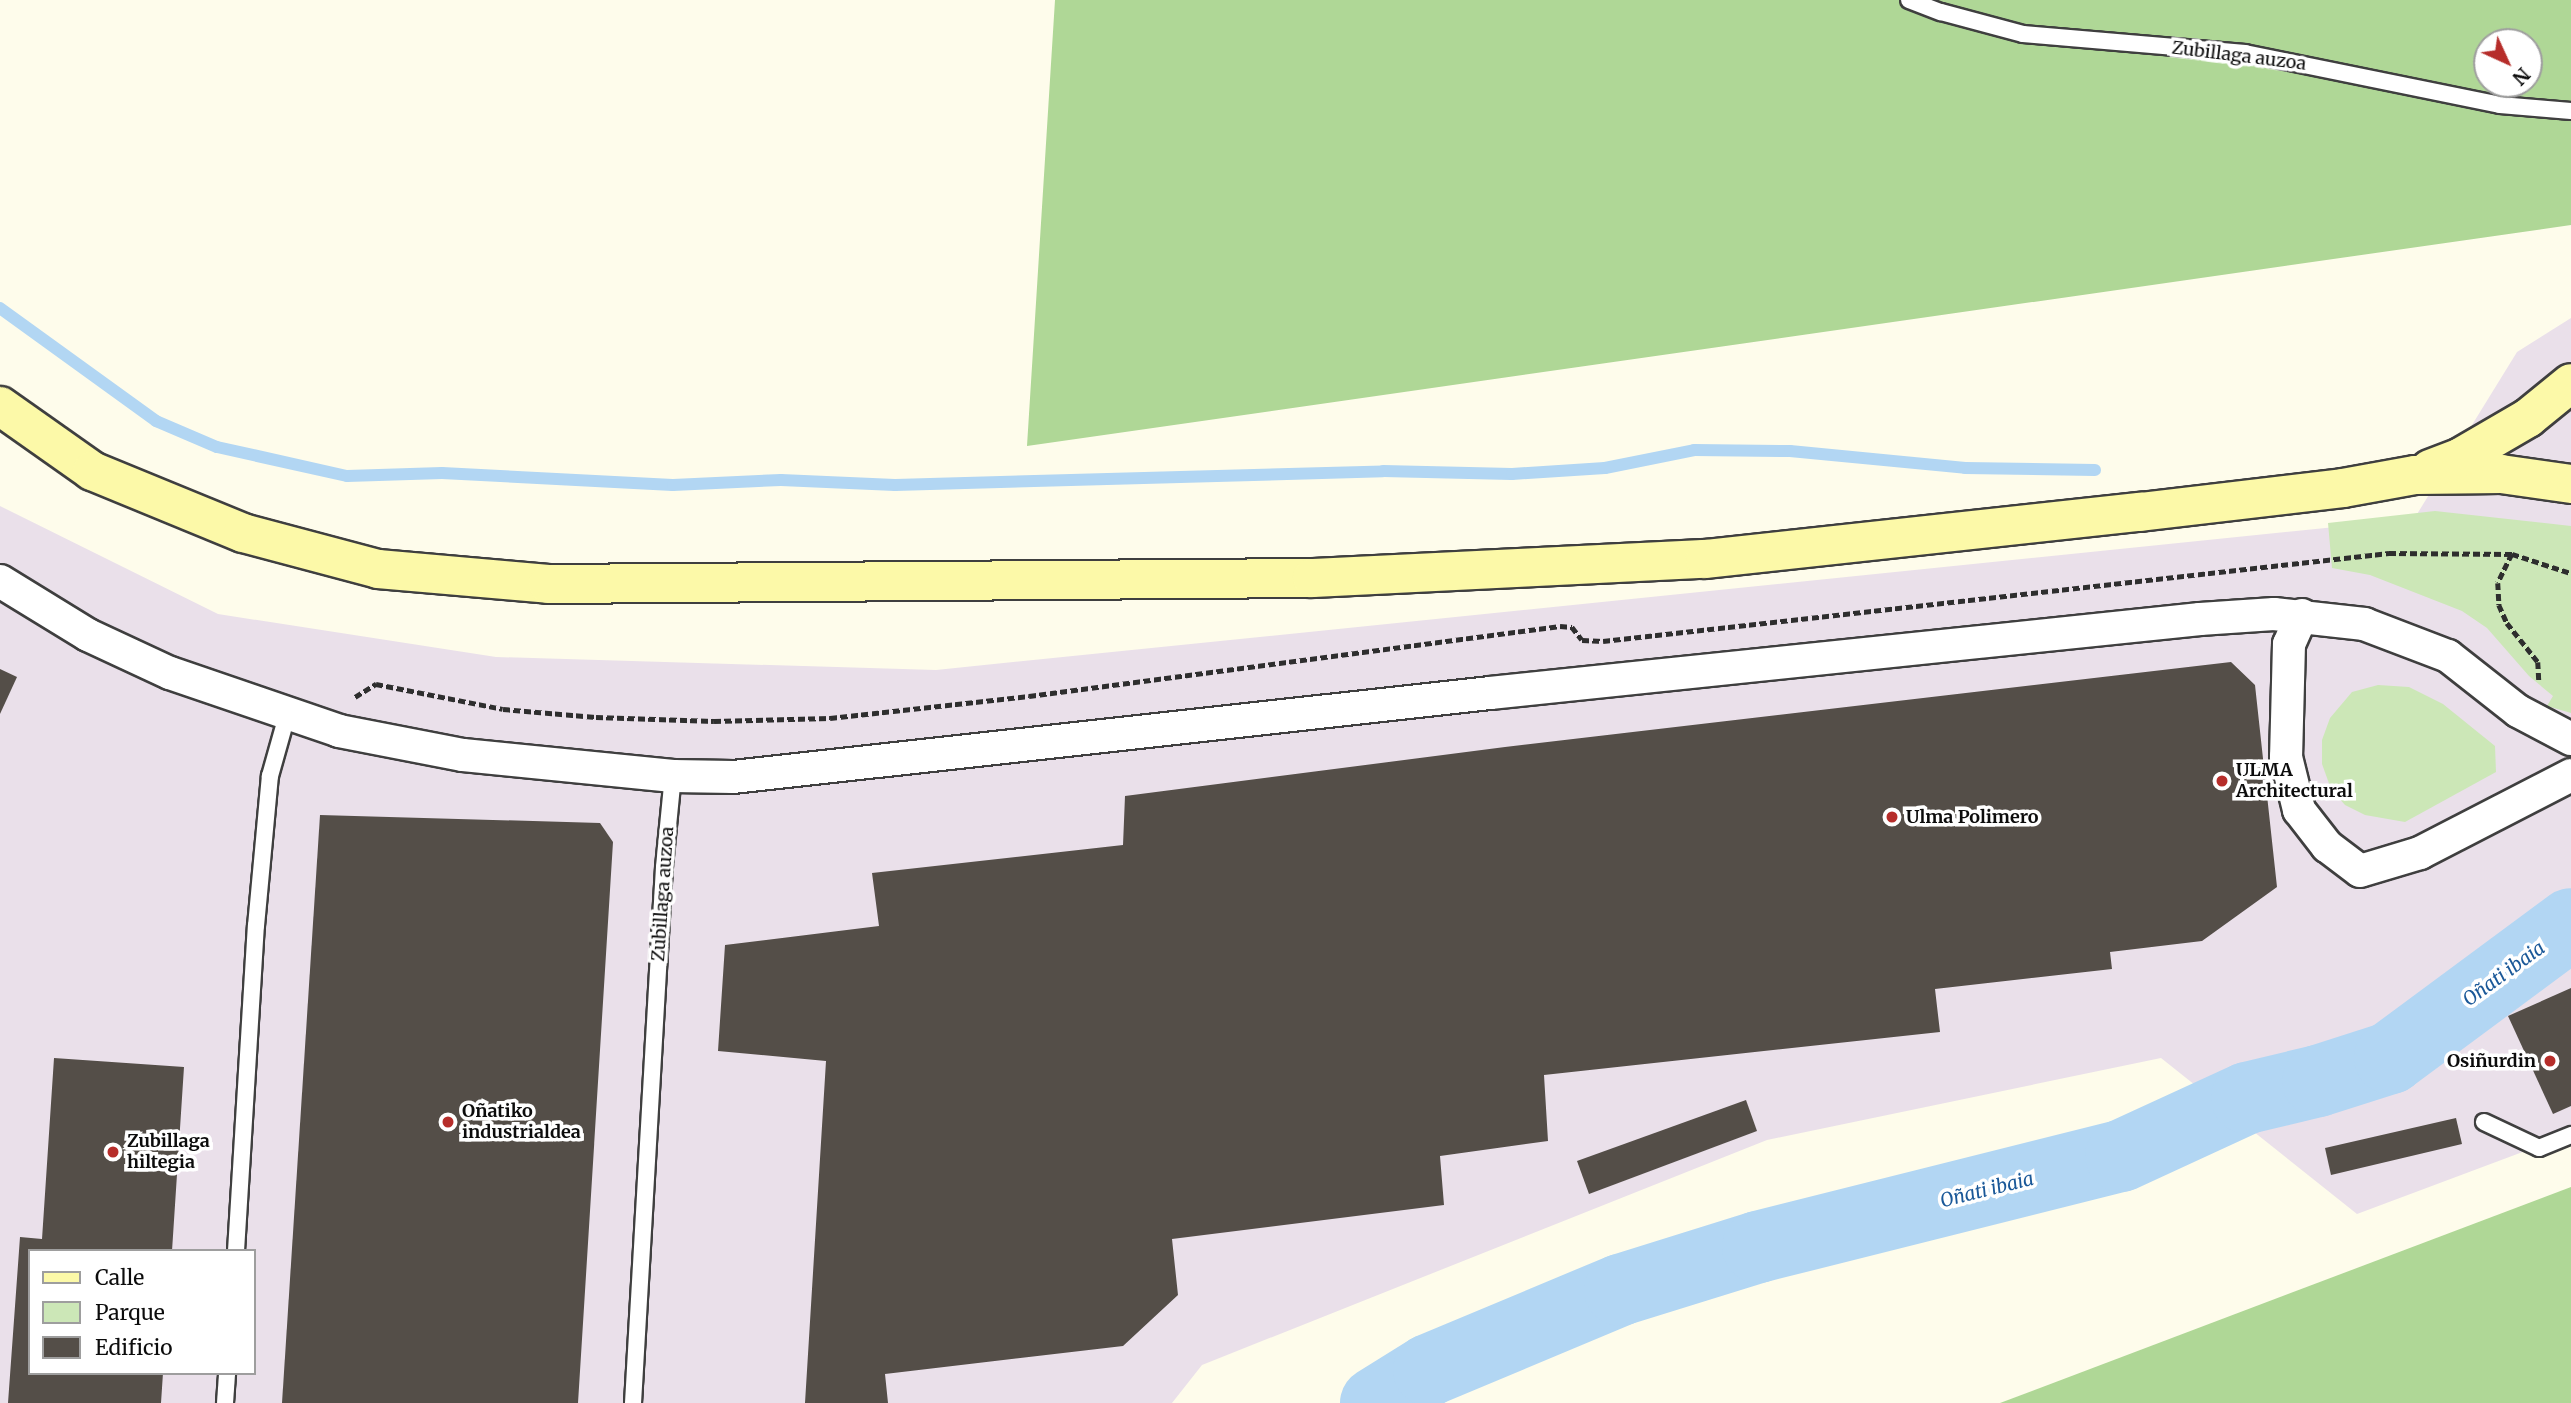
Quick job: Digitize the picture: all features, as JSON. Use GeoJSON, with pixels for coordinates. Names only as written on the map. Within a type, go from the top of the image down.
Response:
{"type":"FeatureCollection","features":[{"type":"Feature","properties":{"kind":"main road"},"geometry":{"type":"LineString","coordinates":[[2416,475],[2461,457],[2528,418],[2571,383]]}},
{"type":"Feature","properties":{"kind":"main road"},"geometry":{"type":"LineString","coordinates":[[0,407],[92,471],[243,533],[378,569],[548,584],[1312,578],[1705,559],[2140,512],[2343,488],[2416,475],[2501,474],[2571,484]]}},
{"type":"Feature","properties":{"kind":"street"},"geometry":{"type":"LineString","coordinates":[[0,581],[88,635],[170,673],[339,731],[463,755],[673,776],[733,777],[2213,618],[2302,615],[2364,624],[2448,656],[2518,711],[2571,739]]}},
{"type":"Feature","properties":{"kind":"street"},"geometry":{"type":"LineString","coordinates":[[2302,615],[2289,644],[2286,757],[2299,810],[2327,846],[2360,871],[2420,853],[2571,775]]}},
{"type":"Feature","properties":{"kind":"lane","name":"Zubillaga auzoa"},"geometry":{"type":"LineString","coordinates":[[1909,0],[1952,16],[2024,34],[2245,53],[2500,105],[2571,111]]}},
{"type":"Feature","properties":{"kind":"lane"},"geometry":{"type":"LineString","coordinates":[[236,1249],[256,926],[270,776],[288,712]]}},
{"type":"Feature","properties":{"kind":"lane","name":"Zubillaga auzoa"},"geometry":{"type":"LineString","coordinates":[[633,1403],[662,894],[673,776]]}},
{"type":"Feature","properties":{"kind":"lane"},"geometry":{"type":"LineString","coordinates":[[2484,1122],[2539,1148],[2571,1135]]}},
{"type":"Feature","properties":{"kind":"lane"},"geometry":{"type":"LineString","coordinates":[[225,1403],[227,1375]]}},
{"type":"Feature","properties":{"kind":"path"},"geometry":{"type":"LineString","coordinates":[[352,699],[376,684],[502,709],[596,717],[714,721],[830,718],[1043,694],[1560,626],[1572,627],[1582,640],[1603,641],[2389,553],[2512,554],[2571,573]]}},
{"type":"Feature","properties":{"kind":"path"},"geometry":{"type":"LineString","coordinates":[[2512,554],[2498,583],[2499,605],[2507,623],[2531,649],[2540,673],[2538,684],[2518,711]]}},
{"type":"Feature","properties":{"kind":"shaded area"},"geometry":{"type":"Polygon","coordinates":[[[2571,318],[2571,1134],[2357,1214],[2161,1058],[1767,1140],[1202,1365],[1172,1403],[0,1403],[0,506],[218,614],[496,657],[936,670],[2414,519],[2517,352],[2571,318]]]}},
{"type":"Feature","properties":{"kind":"green space"},"geometry":{"type":"Polygon","coordinates":[[[1055,0],[2571,0],[2571,225],[1027,446],[1055,0]]]}},
{"type":"Feature","properties":{"kind":"green space"},"geometry":{"type":"Polygon","coordinates":[[[2435,511],[2571,526],[2571,713],[2547,706],[2553,696],[2529,676],[2487,628],[2462,611],[2370,575],[2332,568],[2328,523],[2435,511]]]}},
{"type":"Feature","properties":{"kind":"green space"},"geometry":{"type":"Polygon","coordinates":[[[2378,685],[2409,687],[2443,704],[2495,746],[2496,772],[2405,822],[2365,815],[2345,805],[2331,789],[2322,764],[2322,740],[2330,718],[2352,692],[2378,685]]]}},
{"type":"Feature","properties":{"kind":"green space"},"geometry":{"type":"Polygon","coordinates":[[[2571,1187],[2571,1403],[2000,1403],[2571,1187]]]}},
{"type":"Feature","properties":{"kind":"building"},"geometry":{"type":"Polygon","coordinates":[[[2231,662],[2255,685],[2277,887],[2202,941],[2110,952],[2112,969],[1935,989],[1940,1032],[1544,1075],[1548,1141],[1440,1156],[1444,1205],[1172,1239],[1178,1295],[1123,1346],[885,1374],[888,1403],[805,1403],[826,1061],[718,1051],[725,945],[879,926],[872,873],[1123,845],[1125,796],[1505,747],[2231,662]]]}},
{"type":"Feature","properties":{"kind":"building"},"geometry":{"type":"Polygon","coordinates":[[[0,669],[17,677],[0,714],[0,669]]]}},
{"type":"Feature","properties":{"kind":"building","name":"Oñatiko industrialdea"},"geometry":{"type":"Polygon","coordinates":[[[320,815],[600,823],[613,842],[578,1403],[282,1403],[320,815]]]}},
{"type":"Feature","properties":{"kind":"building","name":"Osiñurdin"},"geometry":{"type":"Polygon","coordinates":[[[2571,988],[2571,1106],[2553,1114],[2508,1016],[2571,988]]]}},
{"type":"Feature","properties":{"kind":"building","name":"Zubillaga hiltegia"},"geometry":{"type":"Polygon","coordinates":[[[54,1058],[184,1067],[172,1249],[28,1249],[28,1375],[163,1375],[161,1403],[8,1403],[20,1237],[42,1239],[54,1058]]]}},
{"type":"Feature","properties":{"kind":"building"},"geometry":{"type":"Polygon","coordinates":[[[1746,1100],[1757,1131],[1589,1194],[1577,1161],[1746,1100]]]}},
{"type":"Feature","properties":{"kind":"building"},"geometry":{"type":"Polygon","coordinates":[[[2456,1118],[2462,1144],[2331,1175],[2325,1148],[2456,1118]]]}},
{"type":"Feature","properties":{"kind":"waterway"},"geometry":{"type":"LineString","coordinates":[[0,308],[156,421],[217,447],[347,476],[442,473],[673,485],[781,480],[895,485],[1383,471],[1512,474],[1605,468],[1694,450],[1790,451],[1965,468],[2095,470]]}},
{"type":"Feature","properties":{"kind":"waterway","name":"Oñati ibaia"},"geometry":{"type":"LineString","coordinates":[[1376,1403],[1429,1370],[1620,1290],[1758,1247],[2121,1156],[2247,1098],[2318,1081],[2390,1058],[2571,924]]}},
{"type":"Feature","properties":{"kind":"place","name":"ULMA Architectural"},"geometry":{"type":"Point","coordinates":[2222,781]}},
{"type":"Feature","properties":{"kind":"place","name":"Ulma Polimero"},"geometry":{"type":"Point","coordinates":[1892,817]}},
{"type":"Feature","properties":{"kind":"place","name":"Osiñurdin"},"geometry":{"type":"Point","coordinates":[2550,1061]}},
{"type":"Feature","properties":{"kind":"place","name":"Oñatiko industrialdea"},"geometry":{"type":"Point","coordinates":[448,1122]}},
{"type":"Feature","properties":{"kind":"place","name":"Zubillaga hiltegia"},"geometry":{"type":"Point","coordinates":[113,1152]}}]}
